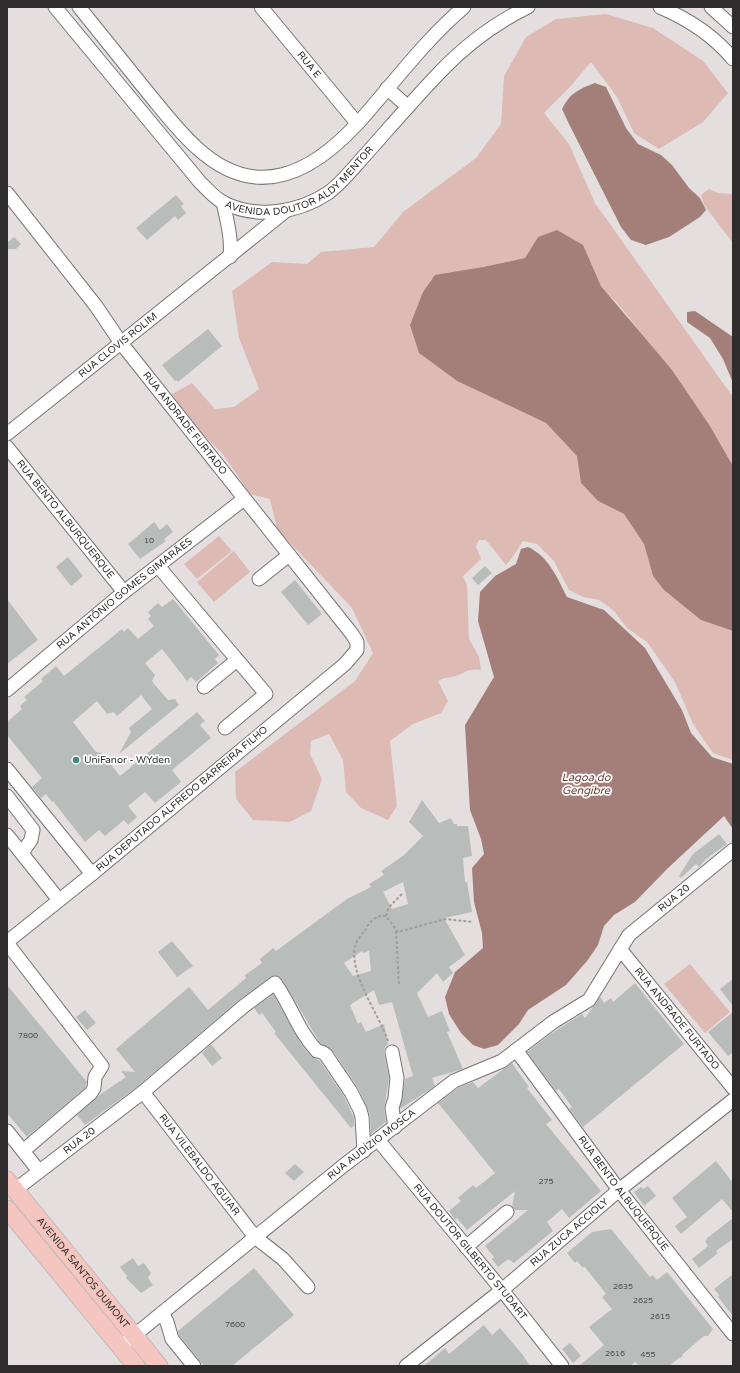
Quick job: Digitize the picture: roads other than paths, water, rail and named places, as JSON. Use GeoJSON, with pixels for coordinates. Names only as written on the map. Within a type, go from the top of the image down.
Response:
{"type":"FeatureCollection","features":[{"type":"Feature","properties":{"kind":"main road","name":"AVENIDA SANTOS DUMONT"},"geometry":{"type":"LineString","coordinates":[[11,1185],[159,1366]]}},
{"type":"Feature","properties":{"kind":"main road","name":"AVENIDA SANTOS DUMONT"},"geometry":{"type":"LineString","coordinates":[[10,1217],[136,1366]]}},
{"type":"Feature","properties":{"kind":"street","name":"AVENIDA DOUTOR ALDY MENTOR"},"geometry":{"type":"LineString","coordinates":[[55,7],[199,181],[223,202],[250,211],[286,210],[318,198],[336,186],[441,70],[478,36],[503,19],[528,7]]}},
{"type":"Feature","properties":{"kind":"street","name":"AVENIDA DOUTOR ALDY MENTOR"},"geometry":{"type":"LineString","coordinates":[[79,7],[196,148],[226,169],[250,177],[268,179],[278,177],[299,168],[324,154],[357,123],[438,31],[464,7]]}},
{"type":"Feature","properties":{"kind":"street","name":"RUA E"},"geometry":{"type":"LineString","coordinates":[[261,7],[357,123]]}},
{"type":"Feature","properties":{"kind":"street"},"geometry":{"type":"LineString","coordinates":[[660,7],[701,30],[733,59]]}},
{"type":"Feature","properties":{"kind":"street"},"geometry":{"type":"LineString","coordinates":[[711,7],[721,12],[733,27]]}},
{"type":"Feature","properties":{"kind":"street"},"geometry":{"type":"LineString","coordinates":[[388,88],[408,107]]}},
{"type":"Feature","properties":{"kind":"street","name":"RUA ANDRADE FURTADO"},"geometry":{"type":"LineString","coordinates":[[7,193],[96,306],[121,343],[355,637],[357,650],[355,654]]}},
{"type":"Feature","properties":{"kind":"street"},"geometry":{"type":"LineString","coordinates":[[223,202],[230,236],[230,257]]}},
{"type":"Feature","properties":{"kind":"street","name":"RUA CLOVIS ROLIM"},"geometry":{"type":"LineString","coordinates":[[7,434],[230,257],[286,210]]}},
{"type":"Feature","properties":{"kind":"street","name":"RUA BENTO ALBURQUERQUE"},"geometry":{"type":"LineString","coordinates":[[7,447],[124,592]]}},
{"type":"Feature","properties":{"kind":"street","name":"RUA ANTÔNIO GOMES GIMARÃES"},"geometry":{"type":"LineString","coordinates":[[7,690],[124,592],[244,499]]}},
{"type":"Feature","properties":{"kind":"street"},"geometry":{"type":"LineString","coordinates":[[259,579],[289,555]]}},
{"type":"Feature","properties":{"kind":"street"},"geometry":{"type":"LineString","coordinates":[[158,566],[266,694],[225,728]]}},
{"type":"Feature","properties":{"kind":"street","name":"RUA DEPUTADO ALFREDO BARREIRA FILHO"},"geometry":{"type":"LineString","coordinates":[[7,943],[92,874],[355,654]]}},
{"type":"Feature","properties":{"kind":"street"},"geometry":{"type":"LineString","coordinates":[[204,687],[237,660]]}},
{"type":"Feature","properties":{"kind":"street"},"geometry":{"type":"LineString","coordinates":[[7,770],[92,874]]}},
{"type":"Feature","properties":{"kind":"street"},"geometry":{"type":"LineString","coordinates":[[7,796],[33,830],[31,840],[22,853]]}},
{"type":"Feature","properties":{"kind":"street"},"geometry":{"type":"LineString","coordinates":[[7,835],[59,900]]}},
{"type":"Feature","properties":{"kind":"street","name":"RUA 20"},"geometry":{"type":"LineString","coordinates":[[620,949],[629,935],[732,850]]}},
{"type":"Feature","properties":{"kind":"street"},"geometry":{"type":"LineString","coordinates":[[7,943],[102,1066],[95,1077],[94,1088],[91,1093],[23,1151]]}},
{"type":"Feature","properties":{"kind":"street","name":"RUA ANDRADE FURTADO"},"geometry":{"type":"LineString","coordinates":[[620,949],[733,1088]]}},
{"type":"Feature","properties":{"kind":"street","name":"RUA AUDÍZIO MOSCA"},"geometry":{"type":"LineString","coordinates":[[120,1347],[255,1237],[454,1080],[474,1071],[495,1065],[589,1000],[620,949]]}},
{"type":"Feature","properties":{"kind":"street","name":"RUA 20"},"geometry":{"type":"LineString","coordinates":[[11,1185],[39,1170],[143,1092],[244,1006],[275,983],[282,993],[300,1030],[317,1051],[322,1052],[326,1056],[351,1092],[362,1117],[364,1151]]}},
{"type":"Feature","properties":{"kind":"street","name":"RUA BENTO ALBUQUERQUE"},"geometry":{"type":"LineString","coordinates":[[516,1050],[619,1190],[733,1334]]}},
{"type":"Feature","properties":{"kind":"street"},"geometry":{"type":"LineString","coordinates":[[392,1052],[397,1078],[396,1098],[392,1108],[395,1127]]}},
{"type":"Feature","properties":{"kind":"street","name":"RUA VILEBALDO AGUIAR"},"geometry":{"type":"LineString","coordinates":[[143,1092],[255,1237],[283,1259],[308,1287]]}},
{"type":"Feature","properties":{"kind":"street","name":"RUA ZUCA ACCIOLY"},"geometry":{"type":"LineString","coordinates":[[406,1366],[502,1290],[619,1190],[733,1100]]}},
{"type":"Feature","properties":{"kind":"street"},"geometry":{"type":"LineString","coordinates":[[7,1131],[39,1170]]}},
{"type":"Feature","properties":{"kind":"street","name":"RUA DOUTOR GILBERTO STUDART"},"geometry":{"type":"LineString","coordinates":[[378,1140],[502,1290],[562,1366]]}},
{"type":"Feature","properties":{"kind":"street"},"geometry":{"type":"LineString","coordinates":[[466,1246],[507,1212]]}},
{"type":"Feature","properties":{"kind":"street"},"geometry":{"type":"LineString","coordinates":[[162,1313],[167,1322],[172,1339],[194,1366]]}},
{"type":"Feature","properties":{"kind":"water"},"geometry":{"type":"Polygon","coordinates":[[[595,83],[606,87],[626,128],[638,144],[661,155],[672,165],[689,188],[700,198],[706,210],[700,217],[669,237],[646,245],[631,240],[621,227],[569,124],[562,109],[568,99],[584,87],[595,83]]]}},
{"type":"Feature","properties":{"kind":"water"},"geometry":{"type":"Polygon","coordinates":[[[557,230],[583,245],[601,286],[672,370],[710,426],[733,466],[733,631],[701,620],[664,590],[653,576],[644,544],[624,514],[598,501],[581,483],[577,456],[546,423],[457,381],[419,353],[410,325],[423,292],[435,275],[525,258],[538,237],[557,230]]]}},
{"type":"Feature","properties":{"kind":"water"},"geometry":{"type":"Polygon","coordinates":[[[695,311],[733,337],[733,383],[723,359],[710,338],[687,322],[687,312],[695,311]]]}},
{"type":"Feature","properties":{"kind":"water","name":"Lagoa do Gengibre"},"geometry":{"type":"Polygon","coordinates":[[[528,547],[541,556],[551,568],[567,597],[604,610],[645,648],[682,710],[691,733],[712,757],[733,764],[733,829],[724,816],[668,868],[635,902],[614,915],[604,926],[598,945],[587,961],[566,985],[528,1010],[519,1024],[498,1045],[484,1049],[473,1045],[461,1033],[449,1014],[445,997],[455,972],[483,948],[482,933],[474,902],[472,868],[484,854],[481,839],[470,810],[465,725],[494,677],[478,621],[480,592],[495,576],[516,564],[521,549],[528,547]]]}},
{"type":"Feature","properties":{"kind":"place","name":"UniFanor - WYden"},"geometry":{"type":"Point","coordinates":[76,760]}}]}
